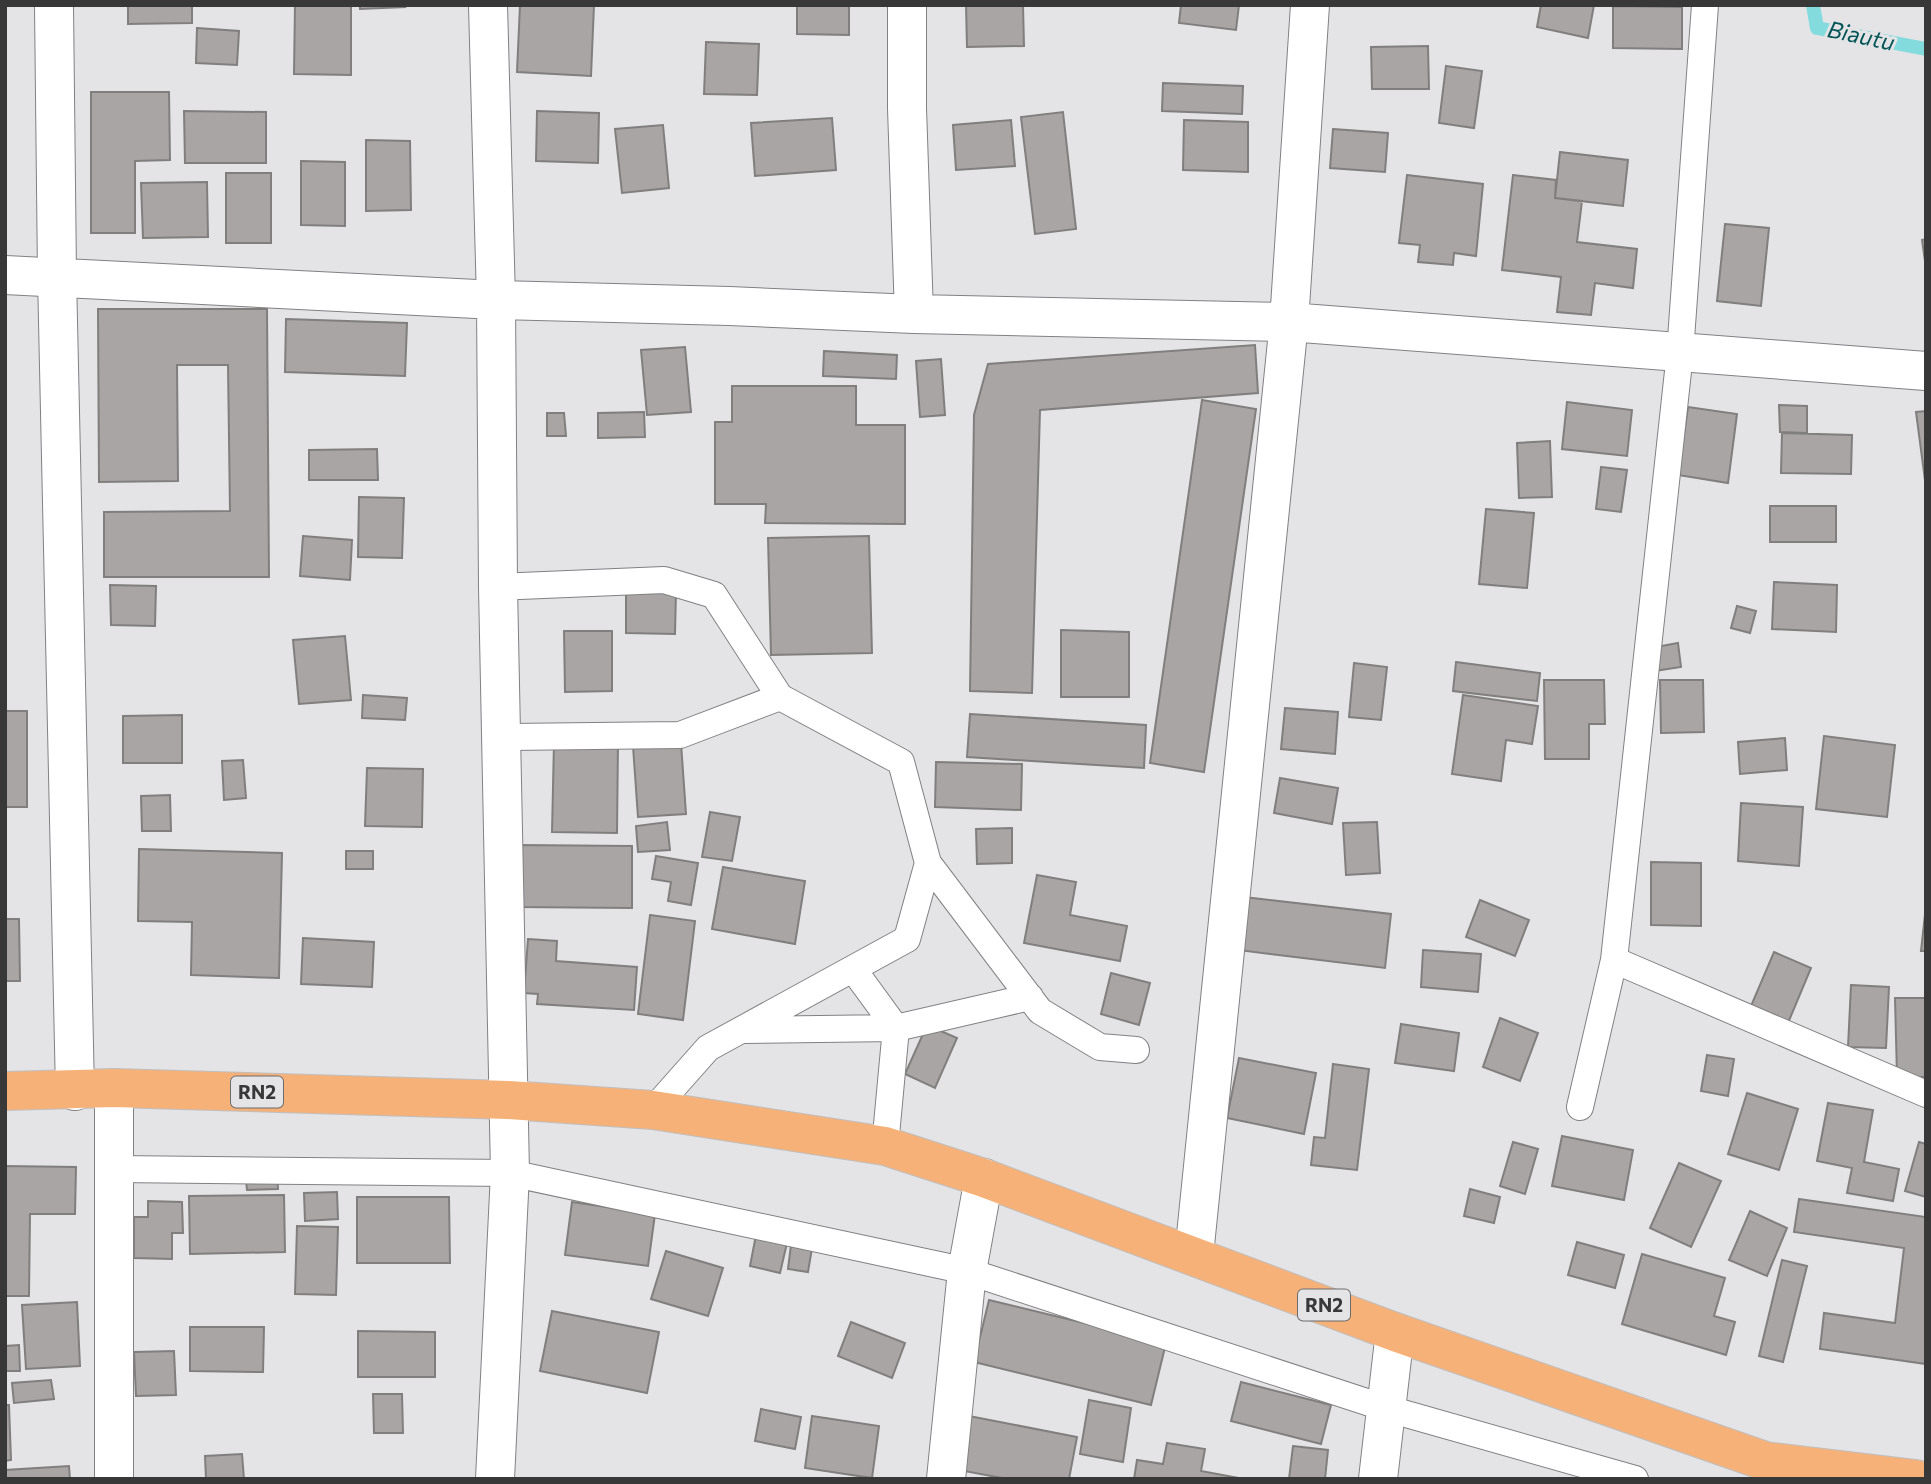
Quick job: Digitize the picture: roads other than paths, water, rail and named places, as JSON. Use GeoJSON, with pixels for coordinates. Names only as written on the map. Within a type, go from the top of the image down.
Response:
{"type":"FeatureCollection","features":[{"type":"Feature","properties":{"kind":"highway","name":"RN2"},"geometry":{"type":"LineString","coordinates":[[5,1091],[114,1088],[508,1100],[653,1111],[885,1146],[984,1178],[1194,1255],[1764,1470],[1916,1479]]}},
{"type":"Feature","properties":{"kind":"street"},"geometry":{"type":"LineString","coordinates":[[54,5],[57,276],[75,1091]]}},
{"type":"Feature","properties":{"kind":"street"},"geometry":{"type":"LineString","coordinates":[[488,5],[496,300],[498,587],[510,1173],[495,1479]]}},
{"type":"Feature","properties":{"kind":"street"},"geometry":{"type":"LineString","coordinates":[[907,5],[914,314]]}},
{"type":"Feature","properties":{"kind":"street"},"geometry":{"type":"LineString","coordinates":[[1194,1255],[1289,322],[1310,5]]}},
{"type":"Feature","properties":{"kind":"street"},"geometry":{"type":"LineString","coordinates":[[5,275],[496,300],[914,314],[1289,322],[1926,371]]}},
{"type":"Feature","properties":{"kind":"street"},"geometry":{"type":"LineString","coordinates":[[114,1088],[114,1479]]}},
{"type":"Feature","properties":{"kind":"street"},"geometry":{"type":"LineString","coordinates":[[946,1479],[967,1271],[984,1178]]}},
{"type":"Feature","properties":{"kind":"street"},"geometry":{"type":"LineString","coordinates":[[1378,1479],[1395,1332]]}},
{"type":"Feature","properties":{"kind":"lane"},"geometry":{"type":"LineString","coordinates":[[1580,1107],[1614,960],[1679,353],[1705,5]]}},
{"type":"Feature","properties":{"kind":"lane"},"geometry":{"type":"LineString","coordinates":[[498,587],[664,580],[714,595],[780,697],[901,762],[928,863],[1040,1011],[1100,1047],[1136,1050]]}},
{"type":"Feature","properties":{"kind":"lane"},"geometry":{"type":"LineString","coordinates":[[501,737],[680,735],[780,697]]}},
{"type":"Feature","properties":{"kind":"lane"},"geometry":{"type":"LineString","coordinates":[[653,1111],[708,1048],[907,940],[928,863]]}},
{"type":"Feature","properties":{"kind":"lane"},"geometry":{"type":"LineString","coordinates":[[1614,960],[1926,1094]]}},
{"type":"Feature","properties":{"kind":"lane"},"geometry":{"type":"LineString","coordinates":[[853,969],[896,1028],[885,1146]]}},
{"type":"Feature","properties":{"kind":"lane"},"geometry":{"type":"LineString","coordinates":[[741,1030],[896,1028],[1030,997]]}},
{"type":"Feature","properties":{"kind":"lane"},"geometry":{"type":"LineString","coordinates":[[115,1168],[510,1173],[967,1271],[1385,1408],[1635,1479]]}},
{"type":"Feature","properties":{"kind":"waterway","name":"Biautu"},"geometry":{"type":"LineString","coordinates":[[1813,5],[1817,28],[1926,49]]}}]}
